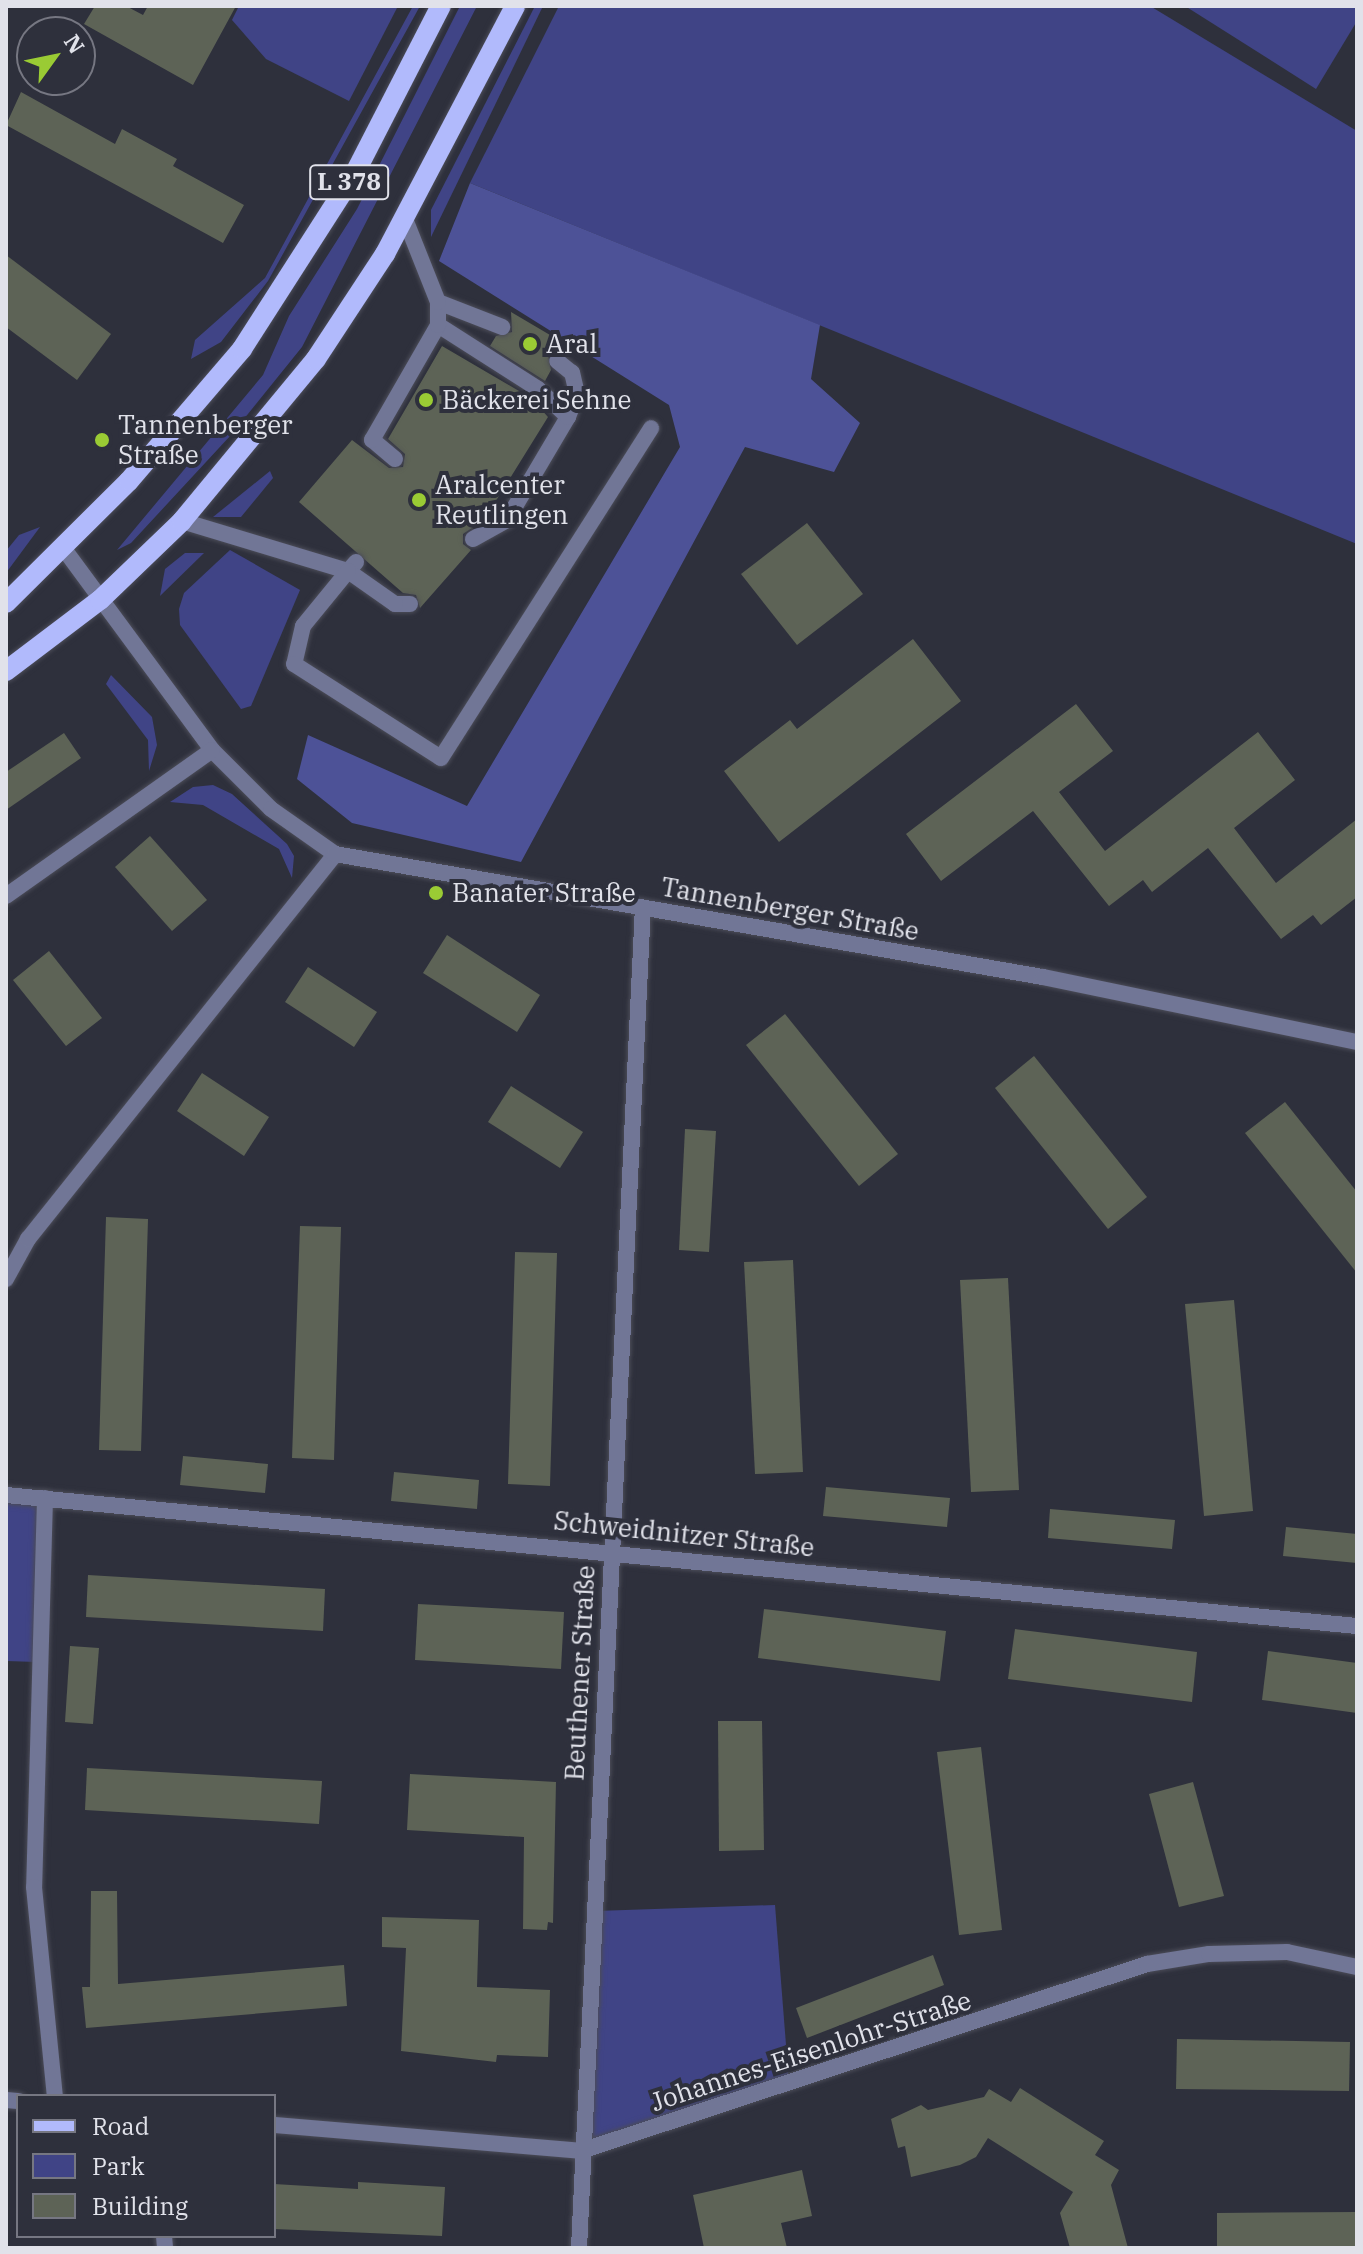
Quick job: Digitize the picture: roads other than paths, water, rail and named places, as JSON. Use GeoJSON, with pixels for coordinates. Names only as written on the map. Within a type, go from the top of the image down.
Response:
{"type":"FeatureCollection","features":[{"type":"Feature","properties":{"kind":"main road","name":"L 378"},"geometry":{"type":"LineString","coordinates":[[6,603],[64,549],[242,349],[286,287],[355,173],[441,6]]}},
{"type":"Feature","properties":{"kind":"main road","name":"L 378"},"geometry":{"type":"LineString","coordinates":[[6,671],[100,600],[182,521],[316,359],[405,219],[515,6]]}},
{"type":"Feature","properties":{"kind":"street"},"geometry":{"type":"LineString","coordinates":[[395,459],[372,440],[438,325],[438,302],[405,219]]}},
{"type":"Feature","properties":{"kind":"street"},"geometry":{"type":"LineString","coordinates":[[438,302],[502,327]]}},
{"type":"Feature","properties":{"kind":"street"},"geometry":{"type":"LineString","coordinates":[[438,325],[538,389],[568,417]]}},
{"type":"Feature","properties":{"kind":"street"},"geometry":{"type":"LineString","coordinates":[[473,539],[507,520],[568,417],[577,394],[572,373],[557,361]]}},
{"type":"Feature","properties":{"kind":"street"},"geometry":{"type":"LineString","coordinates":[[352,566],[303,626],[294,664],[441,758],[651,428]]}},
{"type":"Feature","properties":{"kind":"street"},"geometry":{"type":"LineString","coordinates":[[182,521],[352,566],[395,604],[410,604]]}},
{"type":"Feature","properties":{"kind":"street","name":"Tannenberger Straße"},"geometry":{"type":"LineString","coordinates":[[64,549],[212,750],[271,809],[335,854],[1043,977],[1357,1042]]}},
{"type":"Feature","properties":{"kind":"street"},"geometry":{"type":"LineString","coordinates":[[6,896],[212,750]]}},
{"type":"Feature","properties":{"kind":"street"},"geometry":{"type":"LineString","coordinates":[[6,1279],[28,1239],[335,854]]}},
{"type":"Feature","properties":{"kind":"street","name":"Beuthener Straße"},"geometry":{"type":"LineString","coordinates":[[579,2248],[609,1550],[643,908]]}},
{"type":"Feature","properties":{"kind":"street","name":"Schweidnitzer Straße"},"geometry":{"type":"LineString","coordinates":[[6,1495],[609,1550],[1357,1626]]}},
{"type":"Feature","properties":{"kind":"street"},"geometry":{"type":"LineString","coordinates":[[45,1498],[34,1887],[55,2094]]}},
{"type":"Feature","properties":{"kind":"street","name":"Johannes-Eisenlohr-Straße"},"geometry":{"type":"LineString","coordinates":[[276,2125],[581,2151],[1147,1964],[1209,1954],[1287,1952],[1357,1967]]}},
{"type":"Feature","properties":{"kind":"place","name":"Aral"},"geometry":{"type":"Point","coordinates":[530,344]}},
{"type":"Feature","properties":{"kind":"place","name":"Bäckerei Sehne"},"geometry":{"type":"Point","coordinates":[426,400]}},
{"type":"Feature","properties":{"kind":"place","name":"Tannenberger Straße"},"geometry":{"type":"Point","coordinates":[102,440]}},
{"type":"Feature","properties":{"kind":"place","name":"Aralcenter Reutlingen"},"geometry":{"type":"Point","coordinates":[419,500]}},
{"type":"Feature","properties":{"kind":"place","name":"Banater Straße"},"geometry":{"type":"Point","coordinates":[436,893]}}]}
